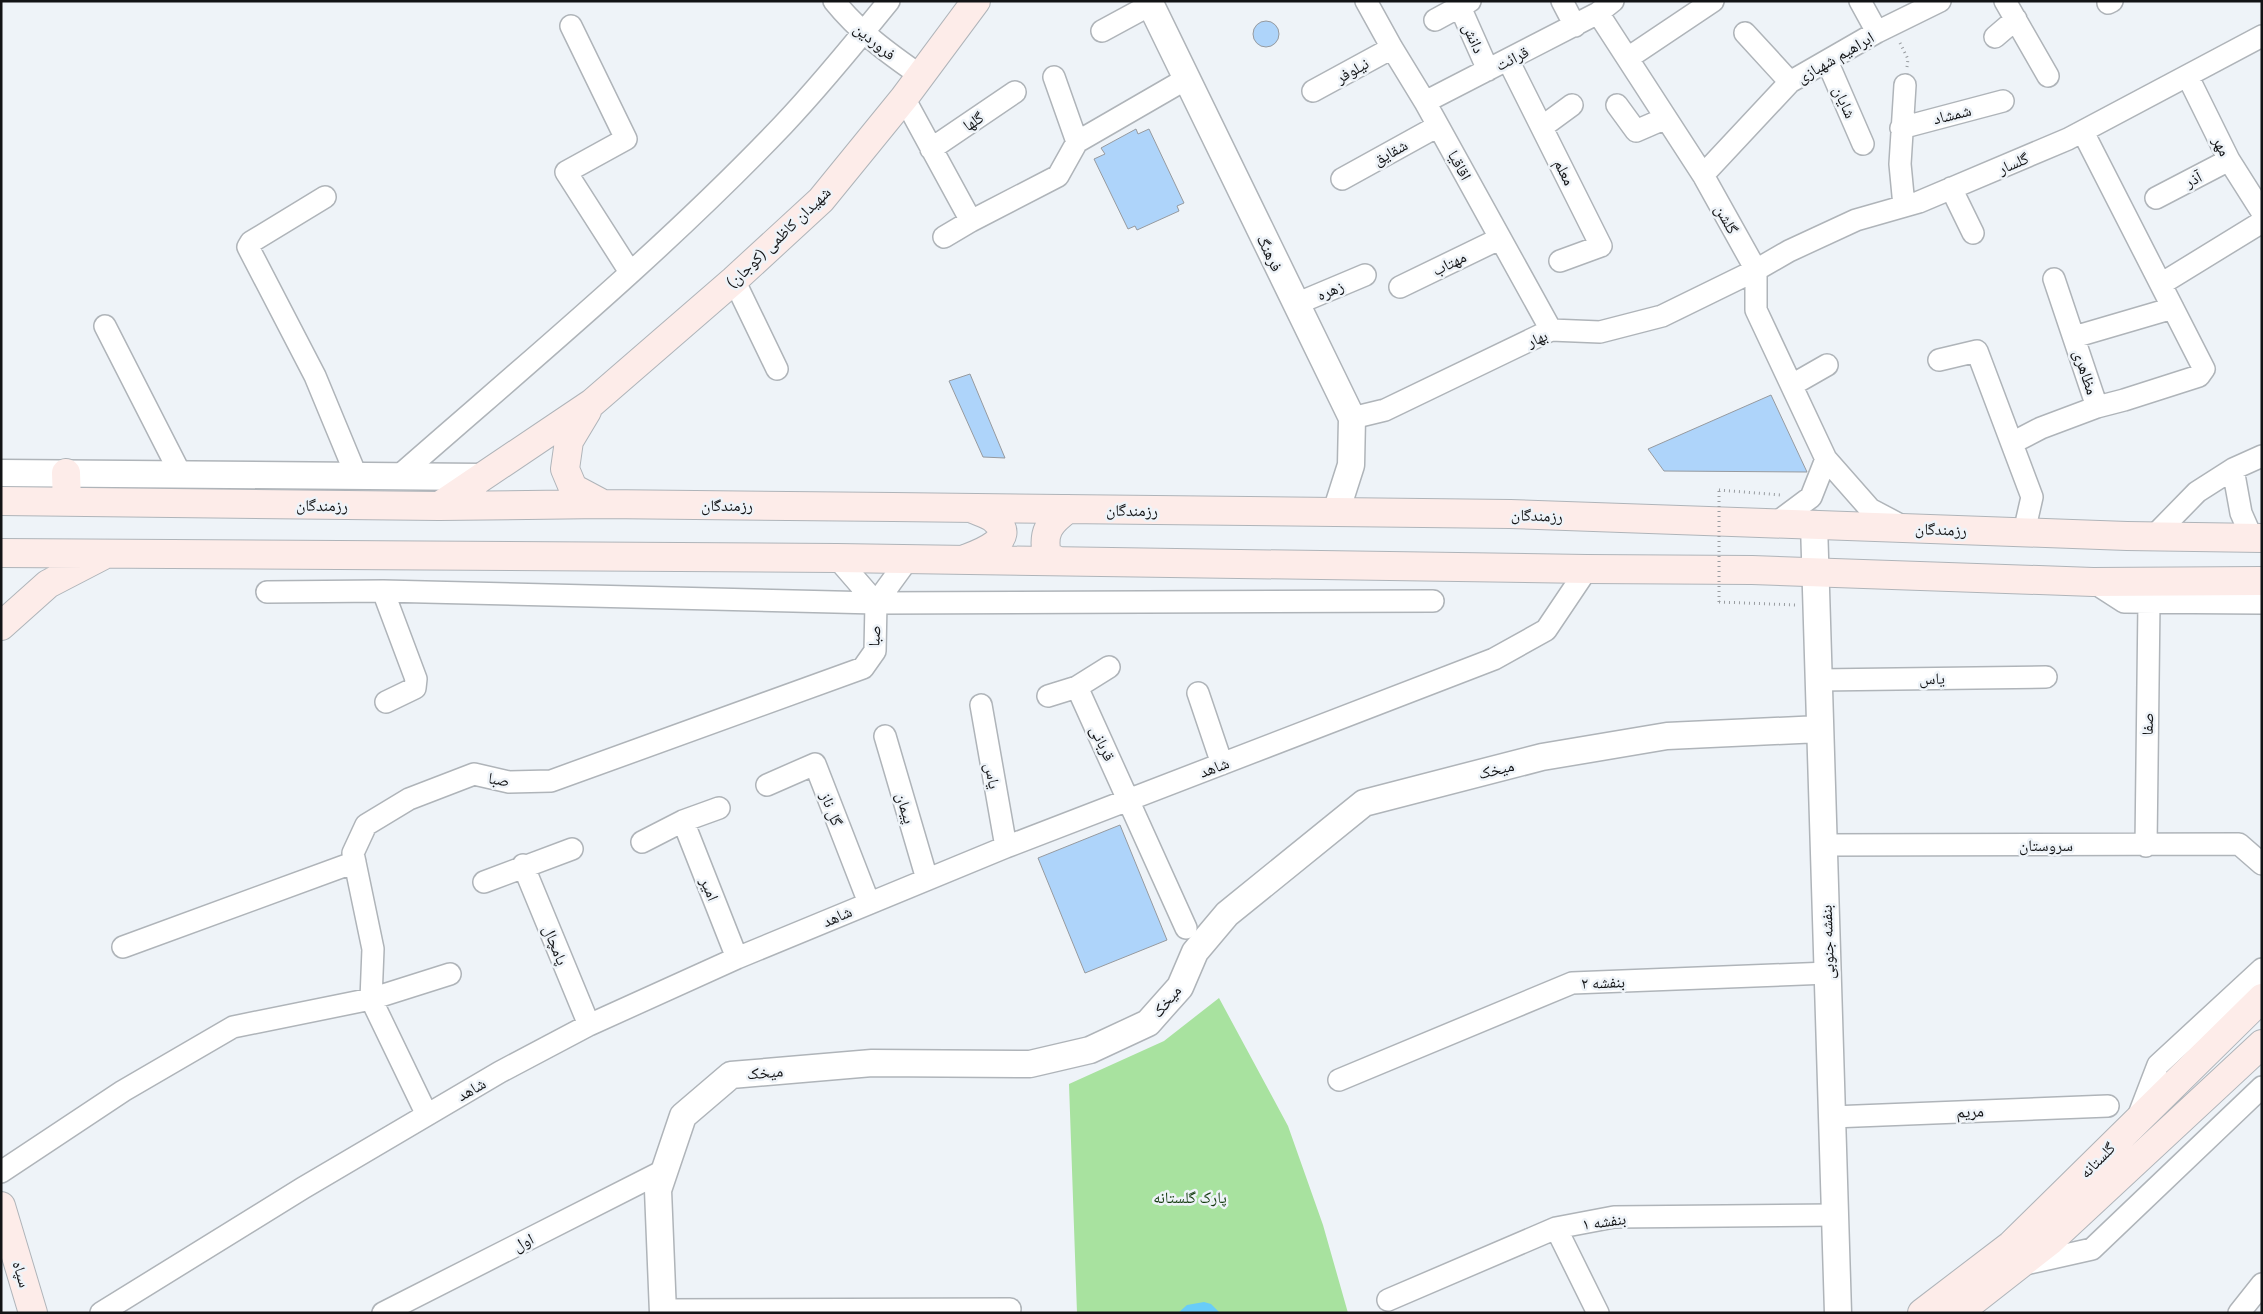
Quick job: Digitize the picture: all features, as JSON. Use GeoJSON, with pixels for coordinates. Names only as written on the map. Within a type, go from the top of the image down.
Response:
{"type":"FeatureCollection","features":[{"type":"Feature","properties":{"kind":"main road","name":"شهیدان کاظمی (کوجان)"},"geometry":{"type":"LineString","coordinates":[[592,403],[734,280],[821,200],[904,98],[976,1]]}},
{"type":"Feature","properties":{"kind":"main road"},"geometry":{"type":"LineString","coordinates":[[439,506],[592,403]]}},
{"type":"Feature","properties":{"kind":"main road"},"geometry":{"type":"LineString","coordinates":[[592,403],[569,441],[565,469],[573,488],[603,504]]}},
{"type":"Feature","properties":{"kind":"main road"},"geometry":{"type":"LineString","coordinates":[[66,473],[67,501]]}},
{"type":"Feature","properties":{"kind":"main road","name":"رزمندگان"},"geometry":{"type":"LineString","coordinates":[[1,501],[439,506],[603,504],[1510,514],[2257,538]]}},
{"type":"Feature","properties":{"kind":"main road"},"geometry":{"type":"LineString","coordinates":[[964,560],[989,550],[996,545],[1001,536],[1001,527],[996,520],[971,508]]}},
{"type":"Feature","properties":{"kind":"main road"},"geometry":{"type":"LineString","coordinates":[[1059,561],[1047,556],[1046,532],[1055,518],[1068,509]]}},
{"type":"Feature","properties":{"kind":"main road"},"geometry":{"type":"LineString","coordinates":[[1,553],[837,558],[1816,572],[2093,582],[2262,581]]}},
{"type":"Feature","properties":{"kind":"main road"},"geometry":{"type":"LineString","coordinates":[[1,626],[48,584],[106,554]]}},
{"type":"Feature","properties":{"kind":"main road","name":"گلستانه"},"geometry":{"type":"LineString","coordinates":[[1922,1313],[2011,1245],[2262,998]]}},
{"type":"Feature","properties":{"kind":"main road","name":"گلستانه"},"geometry":{"type":"LineString","coordinates":[[1958,1313],[2050,1241],[2262,1044]]}},
{"type":"Feature","properties":{"kind":"main road","name":"سپاه"},"geometry":{"type":"LineString","coordinates":[[1,1206],[33,1313]]}},
{"type":"Feature","properties":{"kind":"street","name":"فروردین"},"geometry":{"type":"LineString","coordinates":[[834,1],[875,44],[921,76]]}},
{"type":"Feature","properties":{"kind":"street"},"geometry":{"type":"LineString","coordinates":[[400,475],[630,272],[710,198],[784,124],[889,1]]}},
{"type":"Feature","properties":{"kind":"street","name":"اقاقیا"},"geometry":{"type":"LineString","coordinates":[[1366,1],[1425,102],[1498,239],[1551,330]]}},
{"type":"Feature","properties":{"kind":"street"},"geometry":{"type":"LineString","coordinates":[[1562,1],[1575,26]]}},
{"type":"Feature","properties":{"kind":"street"},"geometry":{"type":"LineString","coordinates":[[1628,58],[1713,1]]}},
{"type":"Feature","properties":{"kind":"street"},"geometry":{"type":"LineString","coordinates":[[1860,1],[1885,29]]}},
{"type":"Feature","properties":{"kind":"street","name":"ابراهیم شهبازی"},"geometry":{"type":"LineString","coordinates":[[1703,175],[1790,82],[1940,1]]}},
{"type":"Feature","properties":{"kind":"street"},"geometry":{"type":"LineString","coordinates":[[1102,31],[1150,3]]}},
{"type":"Feature","properties":{"kind":"street","name":"فرهنگ"},"geometry":{"type":"LineString","coordinates":[[1150,3],[1352,418],[1351,465],[1336,512]]}},
{"type":"Feature","properties":{"kind":"street"},"geometry":{"type":"LineString","coordinates":[[1434,20],[1465,4]]}},
{"type":"Feature","properties":{"kind":"street","name":"دانش"},"geometry":{"type":"LineString","coordinates":[[1465,4],[1488,70]]}},
{"type":"Feature","properties":{"kind":"street","name":"قرائت"},"geometry":{"type":"LineString","coordinates":[[1425,102],[1575,26],[1606,7]]}},
{"type":"Feature","properties":{"kind":"street","name":"گلشن"},"geometry":{"type":"LineString","coordinates":[[1606,7],[1628,58],[1703,175],[1756,270],[1756,310],[1826,459],[1870,509],[1906,528]]}},
{"type":"Feature","properties":{"kind":"street"},"geometry":{"type":"LineString","coordinates":[[1995,37],[2011,10]]}},
{"type":"Feature","properties":{"kind":"street"},"geometry":{"type":"LineString","coordinates":[[2011,10],[2048,76]]}},
{"type":"Feature","properties":{"kind":"street"},"geometry":{"type":"LineString","coordinates":[[571,26],[626,139],[566,172],[630,272]]}},
{"type":"Feature","properties":{"kind":"street"},"geometry":{"type":"LineString","coordinates":[[1745,33],[1790,82]]}},
{"type":"Feature","properties":{"kind":"street","name":"گلسار"},"geometry":{"type":"LineString","coordinates":[[1756,270],[1789,251],[1856,220],[1904,206],[1951,188],[2083,132],[2262,36]]}},
{"type":"Feature","properties":{"kind":"street","name":"نیلوفر"},"geometry":{"type":"LineString","coordinates":[[1313,91],[1392,48]]}},
{"type":"Feature","properties":{"kind":"street","name":"معلم"},"geometry":{"type":"LineString","coordinates":[[1508,60],[1601,246],[1560,261]]}},
{"type":"Feature","properties":{"kind":"street","name":"شایان"},"geometry":{"type":"LineString","coordinates":[[1827,61],[1863,144]]}},
{"type":"Feature","properties":{"kind":"street"},"geometry":{"type":"LineString","coordinates":[[1054,77],[1077,142]]}},
{"type":"Feature","properties":{"kind":"street","name":"مهر"},"geometry":{"type":"LineString","coordinates":[[2188,77],[2229,160],[2262,212]]}},
{"type":"Feature","properties":{"kind":"street"},"geometry":{"type":"LineString","coordinates":[[944,236],[1058,176],[1077,142],[1186,80]]}},
{"type":"Feature","properties":{"kind":"street"},"geometry":{"type":"LineString","coordinates":[[1904,206],[1900,164],[1905,86]]}},
{"type":"Feature","properties":{"kind":"street","name":"گلها"},"geometry":{"type":"LineString","coordinates":[[932,149],[1015,92]]}},
{"type":"Feature","properties":{"kind":"street"},"geometry":{"type":"LineString","coordinates":[[904,98],[971,221]]}},
{"type":"Feature","properties":{"kind":"street","name":"شمشاد"},"geometry":{"type":"LineString","coordinates":[[1901,128],[2003,101]]}},
{"type":"Feature","properties":{"kind":"street"},"geometry":{"type":"LineString","coordinates":[[1542,127],[1572,105]]}},
{"type":"Feature","properties":{"kind":"street"},"geometry":{"type":"LineString","coordinates":[[1617,105],[1636,131],[1666,118]]}},
{"type":"Feature","properties":{"kind":"street","name":"شقایق"},"geometry":{"type":"LineString","coordinates":[[1342,179],[1438,126]]}},
{"type":"Feature","properties":{"kind":"street"},"geometry":{"type":"LineString","coordinates":[[2083,132],[2204,369],[2199,376],[2097,407]]}},
{"type":"Feature","properties":{"kind":"street","name":"آذر"},"geometry":{"type":"LineString","coordinates":[[2156,198],[2229,160]]}},
{"type":"Feature","properties":{"kind":"street"},"geometry":{"type":"LineString","coordinates":[[1951,188],[1973,233]]}},
{"type":"Feature","properties":{"kind":"street"},"geometry":{"type":"LineString","coordinates":[[325,197],[250,242],[248,247],[315,376],[356,475]]}},
{"type":"Feature","properties":{"kind":"street"},"geometry":{"type":"LineString","coordinates":[[2161,284],[2262,222]]}},
{"type":"Feature","properties":{"kind":"street","name":"مهتاب"},"geometry":{"type":"LineString","coordinates":[[1400,287],[1498,239]]}},
{"type":"Feature","properties":{"kind":"street","name":"بهار"},"geometry":{"type":"LineString","coordinates":[[1352,418],[1385,410],[1551,330],[1600,332],[1662,316],[1756,270]]}},
{"type":"Feature","properties":{"kind":"street","name":"زهره"},"geometry":{"type":"LineString","coordinates":[[1296,304],[1365,275]]}},
{"type":"Feature","properties":{"kind":"street","name":"مظاهری"},"geometry":{"type":"LineString","coordinates":[[2012,444],[2041,428],[2097,407],[2054,279]]}},
{"type":"Feature","properties":{"kind":"street"},"geometry":{"type":"LineString","coordinates":[[734,280],[777,369]]}},
{"type":"Feature","properties":{"kind":"street"},"geometry":{"type":"LineString","coordinates":[[2074,337],[2172,308]]}},
{"type":"Feature","properties":{"kind":"street"},"geometry":{"type":"LineString","coordinates":[[105,326],[180,474]]}},
{"type":"Feature","properties":{"kind":"street"},"geometry":{"type":"LineString","coordinates":[[1939,360],[1977,351],[2032,497],[2024,532]]}},
{"type":"Feature","properties":{"kind":"street"},"geometry":{"type":"LineString","coordinates":[[1792,385],[1827,366]]}},
{"type":"Feature","properties":{"kind":"street"},"geometry":{"type":"LineString","coordinates":[[2154,536],[2197,492],[2233,469],[2262,456]]}},
{"type":"Feature","properties":{"kind":"street"},"geometry":{"type":"LineString","coordinates":[[1776,523],[1811,498],[1826,459]]}},
{"type":"Feature","properties":{"kind":"street"},"geometry":{"type":"LineString","coordinates":[[2233,469],[2241,513],[2257,538]]}},
{"type":"Feature","properties":{"kind":"street"},"geometry":{"type":"LineString","coordinates":[[1,472],[481,477]]}},
{"type":"Feature","properties":{"kind":"street","name":"بنفشه جنوبی"},"geometry":{"type":"LineString","coordinates":[[1814,524],[1838,1313]]}},
{"type":"Feature","properties":{"kind":"street","name":"صبا"},"geometry":{"type":"LineString","coordinates":[[837,558],[876,603]]}},
{"type":"Feature","properties":{"kind":"street","name":"صبا"},"geometry":{"type":"LineString","coordinates":[[427,1115],[371,999],[373,949],[353,853],[366,825],[409,799],[474,774],[509,782],[551,781],[864,668],[876,651],[876,603],[908,559]]}},
{"type":"Feature","properties":{"kind":"street","name":"شاهد"},"geometry":{"type":"LineString","coordinates":[[100,1313],[304,1188],[500,1072],[589,1025],[737,958],[1006,847],[1494,659],[1546,630],[1587,570]]}},
{"type":"Feature","properties":{"kind":"street"},"geometry":{"type":"LineString","coordinates":[[2093,582],[2124,602],[2262,603]]}},
{"type":"Feature","properties":{"kind":"street"},"geometry":{"type":"LineString","coordinates":[[267,592],[383,592],[876,603],[1433,601]]}},
{"type":"Feature","properties":{"kind":"street"},"geometry":{"type":"LineString","coordinates":[[383,592],[416,679],[415,688],[386,702]]}},
{"type":"Feature","properties":{"kind":"street","name":"صفا"},"geometry":{"type":"LineString","coordinates":[[2146,846],[2149,602]]}},
{"type":"Feature","properties":{"kind":"street"},"geometry":{"type":"LineString","coordinates":[[1048,696],[1077,687],[1109,667]]}},
{"type":"Feature","properties":{"kind":"street","name":"یاس"},"geometry":{"type":"LineString","coordinates":[[1819,680],[2046,677]]}},
{"type":"Feature","properties":{"kind":"street","name":"قربانی"},"geometry":{"type":"LineString","coordinates":[[1077,687],[1186,928]]}},
{"type":"Feature","properties":{"kind":"street"},"geometry":{"type":"LineString","coordinates":[[1198,693],[1222,764]]}},
{"type":"Feature","properties":{"kind":"street","name":"یاس"},"geometry":{"type":"LineString","coordinates":[[981,705],[1006,847]]}},
{"type":"Feature","properties":{"kind":"street","name":"میخک"},"geometry":{"type":"LineString","coordinates":[[662,1311],[658,1190],[683,1116],[731,1075],[872,1063],[1030,1064],[1090,1050],[1148,1023],[1180,987],[1195,952],[1227,914],[1364,803],[1542,758],[1666,736],[1820,729]]}},
{"type":"Feature","properties":{"kind":"street","name":"پیمان"},"geometry":{"type":"LineString","coordinates":[[885,736],[927,879]]}},
{"type":"Feature","properties":{"kind":"street","name":"گل ناز"},"geometry":{"type":"LineString","coordinates":[[767,785],[815,764],[869,903]]}},
{"type":"Feature","properties":{"kind":"street"},"geometry":{"type":"LineString","coordinates":[[642,842],[683,821],[719,808]]}},
{"type":"Feature","properties":{"kind":"street","name":"امیر"},"geometry":{"type":"LineString","coordinates":[[683,821],[737,958]]}},
{"type":"Feature","properties":{"kind":"street","name":"سروستان"},"geometry":{"type":"LineString","coordinates":[[1824,845],[2146,846],[2239,844],[2262,864]]}},
{"type":"Feature","properties":{"kind":"street"},"geometry":{"type":"LineString","coordinates":[[484,882],[523,866],[572,850]]}},
{"type":"Feature","properties":{"kind":"street"},"geometry":{"type":"LineString","coordinates":[[123,947],[355,862]]}},
{"type":"Feature","properties":{"kind":"street","name":"پامچال"},"geometry":{"type":"LineString","coordinates":[[523,866],[589,1025]]}},
{"type":"Feature","properties":{"kind":"street"},"geometry":{"type":"LineString","coordinates":[[2136,1121],[2158,1065],[2262,969]]}},
{"type":"Feature","properties":{"kind":"street","name":"بنفشه ۲"},"geometry":{"type":"LineString","coordinates":[[1339,1080],[1572,983],[1828,973]]}},
{"type":"Feature","properties":{"kind":"street"},"geometry":{"type":"LineString","coordinates":[[1,1172],[123,1091],[233,1027],[371,999],[450,974]]}},
{"type":"Feature","properties":{"kind":"street"},"geometry":{"type":"LineString","coordinates":[[2018,1266],[2092,1249],[2262,1087]]}},
{"type":"Feature","properties":{"kind":"street","name":"مریم"},"geometry":{"type":"LineString","coordinates":[[1832,1117],[2108,1106]]}},
{"type":"Feature","properties":{"kind":"street","name":"اول"},"geometry":{"type":"LineString","coordinates":[[383,1313],[664,1171]]}},
{"type":"Feature","properties":{"kind":"street","name":"بنفشه ۱"},"geometry":{"type":"LineString","coordinates":[[1388,1300],[1556,1228],[1614,1217],[1835,1215]]}},
{"type":"Feature","properties":{"kind":"street"},"geometry":{"type":"LineString","coordinates":[[1556,1228],[1598,1313]]}},
{"type":"Feature","properties":{"kind":"street"},"geometry":{"type":"LineString","coordinates":[[2239,1313],[2262,1284]]}},
{"type":"Feature","properties":{"kind":"street"},"geometry":{"type":"LineString","coordinates":[[662,1311],[1010,1309]]}},
{"type":"Feature","properties":{"kind":"path"},"geometry":{"type":"LineString","coordinates":[[1885,29],[1908,59],[1905,86]]}},
{"type":"Feature","properties":{"kind":"path"},"geometry":{"type":"LineString","coordinates":[[1811,498],[1719,490],[1719,602],[1816,606]]}},
{"type":"Feature","properties":{"kind":"green space","name":"پارک گلستانه"},"geometry":{"type":"Polygon","coordinates":[[[1219,998],[1288,1126],[1323,1225],[1348,1313],[1077,1313],[1069,1084],[1164,1041],[1219,998]]]}},
{"type":"Feature","properties":{"kind":"water"},"geometry":{"type":"Polygon","coordinates":[[[1204,1302],[1211,1304],[1220,1313],[1178,1313],[1187,1305],[1204,1302]]]}},
{"type":"Feature","properties":{"kind":"building"},"geometry":{"type":"Polygon","coordinates":[[[1266,21],[1275,25],[1279,34],[1275,43],[1266,47],[1257,43],[1253,34],[1257,25],[1266,21]]]}},
{"type":"Feature","properties":{"kind":"building"},"geometry":{"type":"Polygon","coordinates":[[[1136,129],[1138,134],[1149,129],[1184,203],[1177,206],[1179,211],[1137,230],[1135,226],[1128,229],[1094,159],[1105,154],[1101,148],[1136,129]]]}},
{"type":"Feature","properties":{"kind":"building"},"geometry":{"type":"Polygon","coordinates":[[[970,374],[1005,458],[983,457],[949,381],[970,374]]]}},
{"type":"Feature","properties":{"kind":"building"},"geometry":{"type":"Polygon","coordinates":[[[1771,395],[1807,472],[1664,471],[1648,449],[1771,395]]]}},
{"type":"Feature","properties":{"kind":"building"},"geometry":{"type":"Polygon","coordinates":[[[1120,825],[1167,940],[1085,973],[1038,858],[1120,825]]]}}]}
